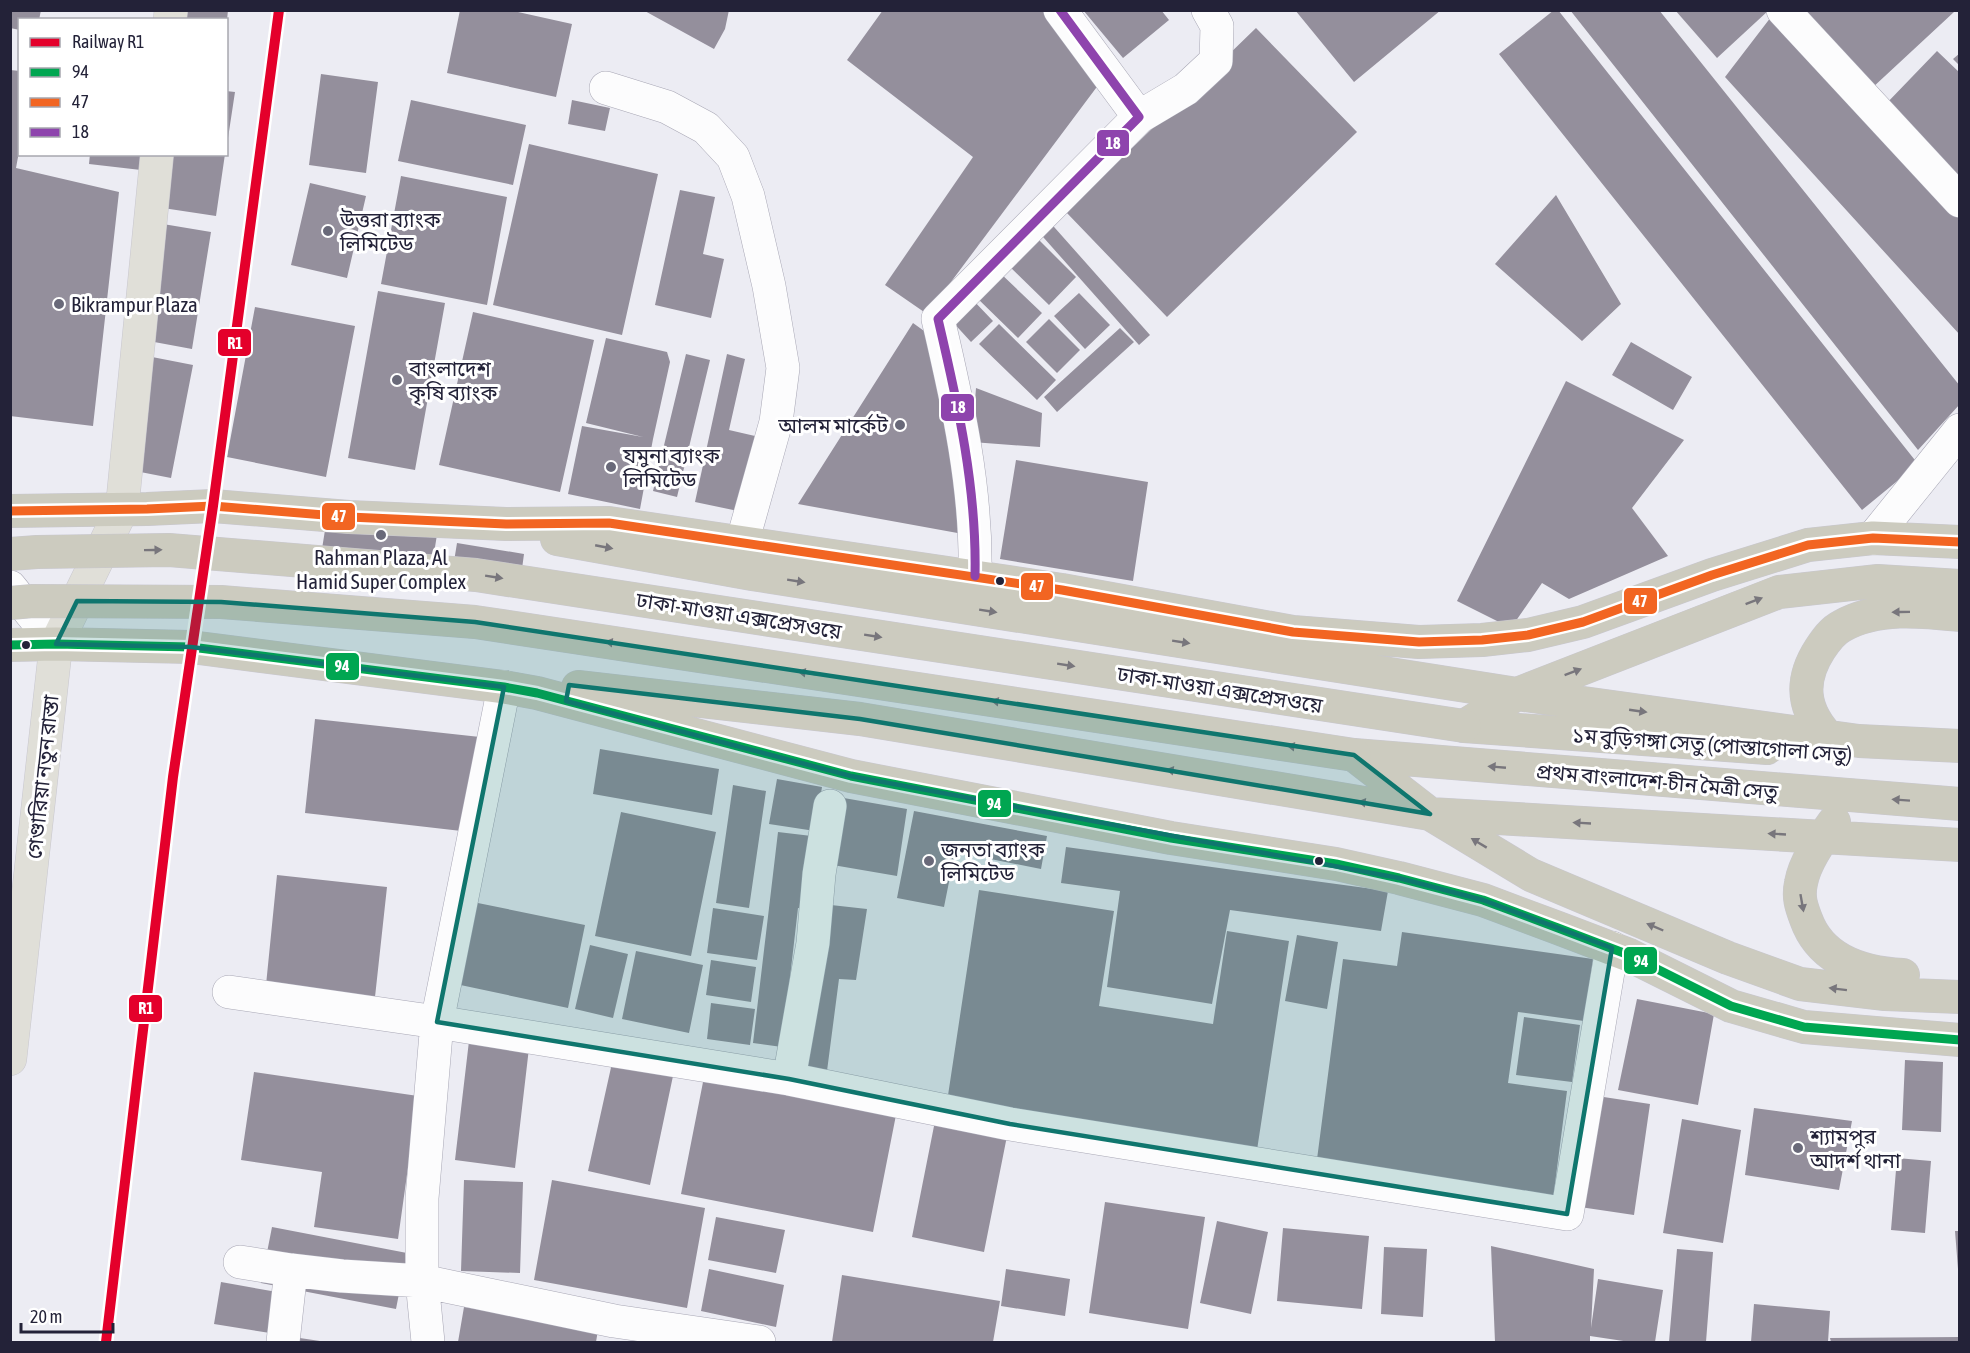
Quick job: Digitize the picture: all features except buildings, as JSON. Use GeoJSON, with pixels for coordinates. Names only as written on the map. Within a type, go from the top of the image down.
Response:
{"type":"FeatureCollection","features":[{"type":"Feature","properties":{"kind":"highway"},"geometry":{"type":"LineString","coordinates":[[10,511],[213,506],[349,517],[506,524],[609,523],[975,576],[1293,632],[1419,642],[1482,640],[1528,635],[1583,622],[1712,574],[1808,545],[1873,538],[1959,542]]}},
{"type":"Feature","properties":{"kind":"highway"},"geometry":{"type":"LineString","coordinates":[[506,524],[539,536],[752,574],[1844,744],[1959,746]]}},
{"type":"Feature","properties":{"kind":"highway","name":"ঢাকা-মাওয়া এক্সপ্রেসওয়ে"},"geometry":{"type":"LineString","coordinates":[[10,554],[169,550],[476,575],[1464,726]]}},
{"type":"Feature","properties":{"kind":"highway"},"geometry":{"type":"LineString","coordinates":[[1464,726],[1517,694],[1779,592],[1878,581],[1959,586]]}},
{"type":"Feature","properties":{"kind":"highway"},"geometry":{"type":"LineString","coordinates":[[10,603],[33,601],[221,602],[475,622],[1354,755],[1430,814],[1531,875],[1728,958],[1800,984],[1885,994],[1959,997]]}},
{"type":"Feature","properties":{"kind":"highway"},"geometry":{"type":"LineString","coordinates":[[1844,744],[1810,714],[1805,689],[1815,657],[1829,636],[1842,625],[1887,612],[1959,615]]}},
{"type":"Feature","properties":{"kind":"highway"},"geometry":{"type":"LineString","coordinates":[[10,645],[191,647],[537,693],[851,776],[1160,836],[1336,864],[1399,878],[1483,900],[1612,948],[1731,1006],[1804,1027],[1959,1040]]}},
{"type":"Feature","properties":{"kind":"highway"},"geometry":{"type":"LineString","coordinates":[[537,693],[558,688],[582,687],[860,719],[1430,814],[1959,845]]}},
{"type":"Feature","properties":{"kind":"highway","name":"১ম বুড়িগঙ্গা সেতু (পোস্তাগোলা সেতু)"},"geometry":{"type":"LineString","coordinates":[[1464,726],[1844,744],[1959,763]]}},
{"type":"Feature","properties":{"kind":"highway","name":"প্রথম বাংলাদেশ-চীন মৈত্রী সেতু"},"geometry":{"type":"LineString","coordinates":[[1354,755],[1959,804]]}},
{"type":"Feature","properties":{"kind":"highway"},"geometry":{"type":"LineString","coordinates":[[1853,797],[1823,837],[1801,882],[1799,900],[1809,929],[1822,946],[1839,961],[1869,972],[1959,977]]}},
{"type":"Feature","properties":{"kind":"main road"},"geometry":{"type":"LineString","coordinates":[[122,509],[157,156]]}},
{"type":"Feature","properties":{"kind":"main road","name":"গেণ্ডারিয়া নতুন রাস্তা"},"geometry":{"type":"LineString","coordinates":[[10,1059],[14,1004],[56,644],[122,509]]}},
{"type":"Feature","properties":{"kind":"street"},"geometry":{"type":"LineString","coordinates":[[1060,10],[1139,117]]}},
{"type":"Feature","properties":{"kind":"street"},"geometry":{"type":"LineString","coordinates":[[975,576],[976,533],[961,419],[938,320],[1139,117],[1186,89],[1216,61],[1217,26],[1208,10]]}},
{"type":"Feature","properties":{"kind":"street"},"geometry":{"type":"LineString","coordinates":[[1783,10],[1959,201]]}},
{"type":"Feature","properties":{"kind":"street"},"geometry":{"type":"LineString","coordinates":[[606,88],[667,107],[706,128],[733,157],[748,196],[769,286],[783,368],[776,422],[742,543]]}},
{"type":"Feature","properties":{"kind":"street"},"geometry":{"type":"LineString","coordinates":[[1873,538],[1959,430]]}},
{"type":"Feature","properties":{"kind":"street"},"geometry":{"type":"LineString","coordinates":[[10,587],[56,644]]}},
{"type":"Feature","properties":{"kind":"street"},"geometry":{"type":"LineString","coordinates":[[428,1342],[422,1281],[422,1198],[436,1022],[504,687]]}},
{"type":"Feature","properties":{"kind":"street"},"geometry":{"type":"LineString","coordinates":[[789,1079],[813,943],[819,874],[830,806]]}},
{"type":"Feature","properties":{"kind":"street"},"geometry":{"type":"LineString","coordinates":[[230,992],[436,1022],[789,1079],[1010,1124],[1567,1214],[1612,948]]}},
{"type":"Feature","properties":{"kind":"street"},"geometry":{"type":"LineString","coordinates":[[240,1262],[291,1270],[422,1281],[614,1321],[759,1342]]}},
{"type":"Feature","properties":{"kind":"street"},"geometry":{"type":"LineString","coordinates":[[283,1342],[291,1270]]}},
{"type":"Feature","properties":{"kind":"highlighted area"},"geometry":{"type":"Polygon","coordinates":[[[77,601],[221,602],[475,622],[1354,755],[1430,814],[860,719],[569,685],[566,701],[851,776],[1399,878],[1483,900],[1612,948],[1567,1214],[1010,1124],[789,1079],[437,1022],[504,687],[191,647],[56,644],[77,601]]]}},
{"type":"Feature","properties":{"kind":"rail line","name":"R1"},"geometry":{"type":"LineString","coordinates":[[106,1342],[173,777],[213,506],[279,10]]}},
{"type":"Feature","properties":{"kind":"transit line","name":"18"},"geometry":{"type":"LineString","coordinates":[[975,576],[973,511],[965,447],[938,319],[1139,117],[1060,10]]}},
{"type":"Feature","properties":{"kind":"transit line","name":"47"},"geometry":{"type":"LineString","coordinates":[[10,511],[213,506],[349,517],[506,524],[609,523],[1062,590],[1293,632],[1419,642],[1482,640],[1528,635],[1583,622],[1712,575],[1808,545],[1873,538],[1960,542]]}},
{"type":"Feature","properties":{"kind":"transit line","name":"94"},"geometry":{"type":"LineString","coordinates":[[10,645],[191,647],[537,693],[851,776],[1171,838],[1336,864],[1399,878],[1483,900],[1629,955],[1731,1006],[1804,1027],[1960,1040]]}},
{"type":"Feature","properties":{"kind":"place","name":"উত্তরা ব্যাংক লিমিটেড"},"geometry":{"type":"Point","coordinates":[328,231]}},
{"type":"Feature","properties":{"kind":"place","name":"Bikrampur Plaza"},"geometry":{"type":"Point","coordinates":[59,304]}},
{"type":"Feature","properties":{"kind":"place","name":"বাংলাদেশ কৃষি ব্যাংক"},"geometry":{"type":"Point","coordinates":[397,380]}},
{"type":"Feature","properties":{"kind":"place","name":"আলম মার্কেট"},"geometry":{"type":"Point","coordinates":[900,425]}},
{"type":"Feature","properties":{"kind":"place","name":"যমুনা ব্যাংক লিমিটেড"},"geometry":{"type":"Point","coordinates":[611,467]}},
{"type":"Feature","properties":{"kind":"place","name":"Rahman Plaza, Al Hamid Super Complex"},"geometry":{"type":"Point","coordinates":[381,535]}},
{"type":"Feature","properties":{"kind":"place","name":"জনতা ব্যাংক লিমিটেড"},"geometry":{"type":"Point","coordinates":[929,861]}},
{"type":"Feature","properties":{"kind":"place","name":"শ্যামপুর আদর্শ থানা"},"geometry":{"type":"Point","coordinates":[1798,1148]}}]}
